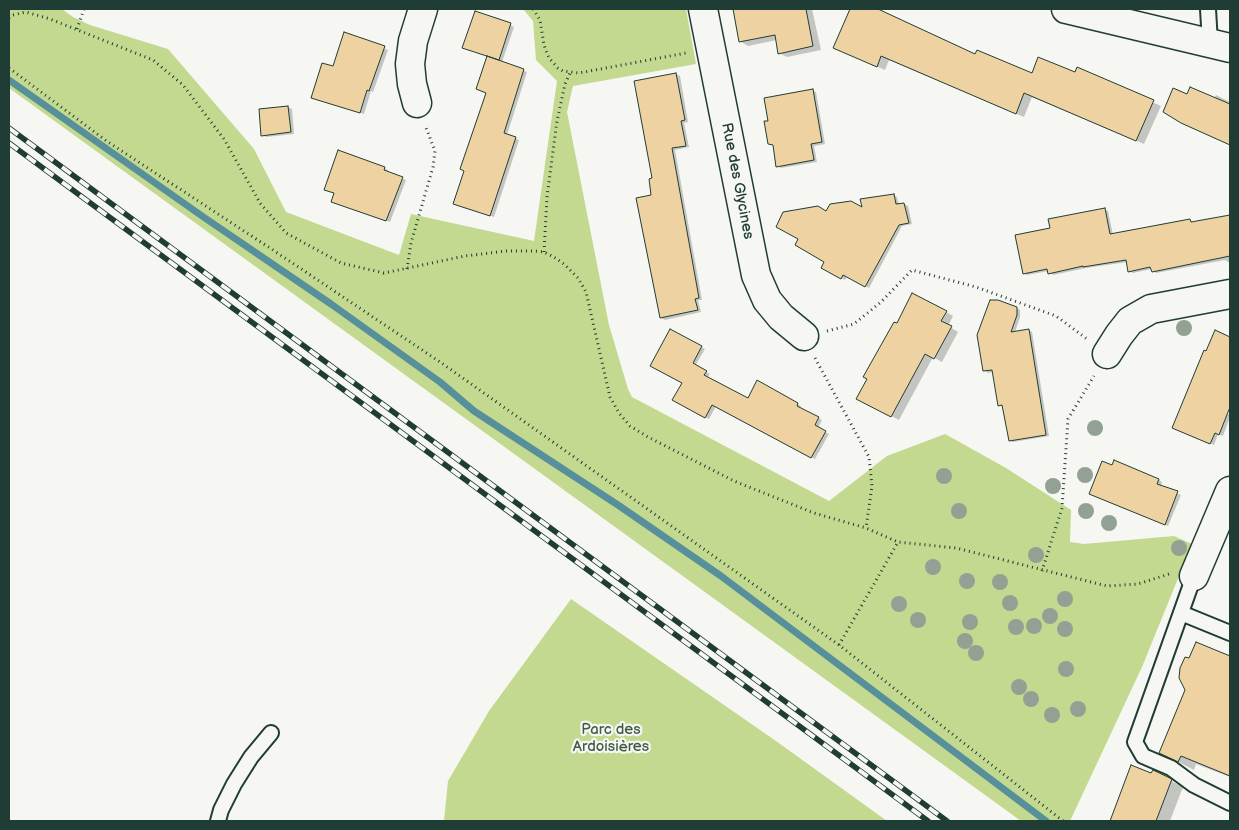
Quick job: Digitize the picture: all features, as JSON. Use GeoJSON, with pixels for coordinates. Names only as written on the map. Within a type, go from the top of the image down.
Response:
{"type":"FeatureCollection","features":[{"type":"Feature","properties":{"kind":"street"},"geometry":{"type":"LineString","coordinates":[[417,103],[412,84],[410,64],[413,41],[422,9]]}},
{"type":"Feature","properties":{"kind":"street","name":"Rue des Glycines"},"geometry":{"type":"LineString","coordinates":[[703,9],[756,275],[767,300],[781,317],[804,336]]}},
{"type":"Feature","properties":{"kind":"street"},"geometry":{"type":"LineString","coordinates":[[1066,9],[1220,45]]}},
{"type":"Feature","properties":{"kind":"street"},"geometry":{"type":"LineString","coordinates":[[1108,354],[1119,335],[1130,322],[1151,308],[1230,294]]}},
{"type":"Feature","properties":{"kind":"street"},"geometry":{"type":"LineString","coordinates":[[1185,574],[1230,491]]}},
{"type":"Feature","properties":{"kind":"lane"},"geometry":{"type":"LineString","coordinates":[[1208,9],[1220,45]]}},
{"type":"Feature","properties":{"kind":"lane"},"geometry":{"type":"LineString","coordinates":[[1185,574],[1181,613],[1135,742],[1143,756],[1172,768],[1194,785],[1230,803]]}},
{"type":"Feature","properties":{"kind":"lane"},"geometry":{"type":"LineString","coordinates":[[1181,613],[1230,633]]}},
{"type":"Feature","properties":{"kind":"lane"},"geometry":{"type":"LineString","coordinates":[[218,821],[234,784],[251,757],[271,733]]}},
{"type":"Feature","properties":{"kind":"path"},"geometry":{"type":"LineString","coordinates":[[77,29],[84,9]]}},
{"type":"Feature","properties":{"kind":"path"},"geometry":{"type":"LineString","coordinates":[[533,9],[540,20],[544,45],[549,58],[558,68],[570,73],[689,53]]}},
{"type":"Feature","properties":{"kind":"path"},"geometry":{"type":"LineString","coordinates":[[9,18],[26,12],[77,29],[153,60],[183,85],[224,139],[260,203],[286,233],[341,263],[384,273],[465,256],[524,250],[544,252],[564,264],[578,278],[586,292],[610,397],[618,413],[630,426],[648,437],[734,481],[814,513],[866,528],[898,542],[956,548],[1107,586],[1138,584],[1185,574]]}},
{"type":"Feature","properties":{"kind":"path"},"geometry":{"type":"LineString","coordinates":[[9,68],[108,142],[443,364],[839,645],[1063,821]]}},
{"type":"Feature","properties":{"kind":"path"},"geometry":{"type":"LineString","coordinates":[[544,252],[547,197],[557,121],[565,84],[570,73]]}},
{"type":"Feature","properties":{"kind":"path"},"geometry":{"type":"LineString","coordinates":[[407,269],[411,243],[433,168],[435,151]]}},
{"type":"Feature","properties":{"kind":"path"},"geometry":{"type":"LineString","coordinates":[[854,324],[881,302],[912,270],[976,287],[1056,316],[1108,354],[1068,419],[1062,508],[1042,571]]}},
{"type":"Feature","properties":{"kind":"path"},"geometry":{"type":"LineString","coordinates":[[828,384],[869,457],[872,486],[866,528]]}},
{"type":"Feature","properties":{"kind":"path"},"geometry":{"type":"LineString","coordinates":[[839,645],[898,542]]}},
{"type":"Feature","properties":{"kind":"green space"},"geometry":{"type":"Polygon","coordinates":[[[9,9],[62,9],[90,25],[168,49],[254,149],[286,212],[399,255],[411,214],[534,241],[557,81],[536,60],[533,21],[523,9],[686,9],[696,64],[573,86],[567,112],[609,325],[632,397],[829,501],[887,456],[945,434],[1006,468],[1071,510],[1070,542],[1084,544],[1174,536],[1192,544],[1142,667],[1070,821],[1021,821],[9,88],[9,9]]]}},
{"type":"Feature","properties":{"kind":"green space","name":"Parc des Ardoisières"},"geometry":{"type":"Polygon","coordinates":[[[571,599],[776,741],[887,821],[444,821],[448,781],[489,711],[571,599]]]}},
{"type":"Feature","properties":{"kind":"building"},"geometry":{"type":"Polygon","coordinates":[[[733,9],[806,9],[813,46],[778,54],[775,35],[739,42],[733,9]]]}},
{"type":"Feature","properties":{"kind":"building"},"geometry":{"type":"Polygon","coordinates":[[[850,9],[878,9],[975,54],[977,50],[1032,73],[1038,57],[1075,72],[1077,67],[1154,100],[1136,141],[1024,93],[1016,114],[881,56],[877,67],[833,48],[850,9]]]}},
{"type":"Feature","properties":{"kind":"building"},"geometry":{"type":"Polygon","coordinates":[[[475,11],[511,23],[499,60],[462,48],[475,11]]]}},
{"type":"Feature","properties":{"kind":"building"},"geometry":{"type":"Polygon","coordinates":[[[344,32],[385,46],[360,113],[311,98],[322,63],[333,66],[344,32]]]}},
{"type":"Feature","properties":{"kind":"building"},"geometry":{"type":"Polygon","coordinates":[[[487,56],[524,69],[504,133],[516,137],[490,216],[453,204],[464,171],[460,169],[486,93],[476,89],[487,56]]]}},
{"type":"Feature","properties":{"kind":"building"},"geometry":{"type":"Polygon","coordinates":[[[676,73],[685,120],[681,121],[686,146],[672,148],[699,298],[695,299],[698,310],[660,318],[636,198],[651,195],[649,179],[652,178],[634,81],[676,73]]]}},
{"type":"Feature","properties":{"kind":"building"},"geometry":{"type":"Polygon","coordinates":[[[1190,87],[1230,104],[1230,145],[1181,123],[1163,112],[1173,88],[1187,94],[1190,87]]]}},
{"type":"Feature","properties":{"kind":"building"},"geometry":{"type":"Polygon","coordinates":[[[813,89],[822,142],[811,144],[814,160],[776,167],[773,145],[768,144],[764,121],[768,121],[764,98],[813,89]]]}},
{"type":"Feature","properties":{"kind":"building"},"geometry":{"type":"Polygon","coordinates":[[[288,106],[291,132],[261,136],[259,109],[288,106]]]}},
{"type":"Feature","properties":{"kind":"building"},"geometry":{"type":"Polygon","coordinates":[[[338,150],[385,167],[384,170],[403,177],[386,221],[331,202],[334,193],[324,190],[338,150]]]}},
{"type":"Feature","properties":{"kind":"building"},"geometry":{"type":"Polygon","coordinates":[[[894,194],[896,204],[904,203],[909,223],[899,225],[865,287],[843,275],[841,279],[821,268],[824,262],[795,245],[798,239],[776,227],[783,212],[818,206],[826,211],[830,204],[851,201],[862,207],[860,199],[894,194]]]}},
{"type":"Feature","properties":{"kind":"building"},"geometry":{"type":"Polygon","coordinates":[[[1105,208],[1110,234],[1190,219],[1191,222],[1230,215],[1230,256],[1152,272],[1150,267],[1128,272],[1126,260],[1083,266],[1048,274],[1047,269],[1023,274],[1015,235],[1050,228],[1048,219],[1105,208]]]}},
{"type":"Feature","properties":{"kind":"building"},"geometry":{"type":"Polygon","coordinates":[[[912,293],[947,311],[941,321],[952,326],[934,359],[925,354],[891,417],[856,399],[867,379],[863,377],[894,322],[897,323],[912,293]]]}},
{"type":"Feature","properties":{"kind":"building"},"geometry":{"type":"Polygon","coordinates":[[[990,300],[998,300],[1017,307],[1017,315],[1011,332],[1029,329],[1046,435],[1009,441],[1002,405],[998,406],[992,370],[983,371],[977,335],[990,300]]]}},
{"type":"Feature","properties":{"kind":"building"},"geometry":{"type":"Polygon","coordinates":[[[670,329],[702,346],[693,363],[707,371],[704,375],[748,398],[757,380],[798,403],[797,406],[819,417],[815,425],[826,431],[811,458],[712,405],[705,418],[672,400],[682,383],[650,366],[670,329]]]}},
{"type":"Feature","properties":{"kind":"building"},"geometry":{"type":"Polygon","coordinates":[[[1215,330],[1230,337],[1230,407],[1219,435],[1215,433],[1210,444],[1172,428],[1204,350],[1206,351],[1215,330]]]}},
{"type":"Feature","properties":{"kind":"building"},"geometry":{"type":"Polygon","coordinates":[[[1114,460],[1159,479],[1157,484],[1178,491],[1165,525],[1089,494],[1102,461],[1112,465],[1114,460]]]}},
{"type":"Feature","properties":{"kind":"building"},"geometry":{"type":"Polygon","coordinates":[[[1196,642],[1230,656],[1230,776],[1181,756],[1178,762],[1159,753],[1185,690],[1179,678],[1180,668],[1185,657],[1189,658],[1196,642]]]}},
{"type":"Feature","properties":{"kind":"building"},"geometry":{"type":"Polygon","coordinates":[[[1131,765],[1151,773],[1153,770],[1172,779],[1156,821],[1110,821],[1131,765]]]}},
{"type":"Feature","properties":{"kind":"waterway"},"geometry":{"type":"LineString","coordinates":[[9,80],[331,304],[440,382],[474,411],[618,505],[721,576],[1046,821]]}},
{"type":"Feature","properties":{"kind":"railway"},"geometry":{"type":"LineString","coordinates":[[9,128],[947,821]]}},
{"type":"Feature","properties":{"kind":"railway"},"geometry":{"type":"LineString","coordinates":[[9,143],[928,821]]}}]}
